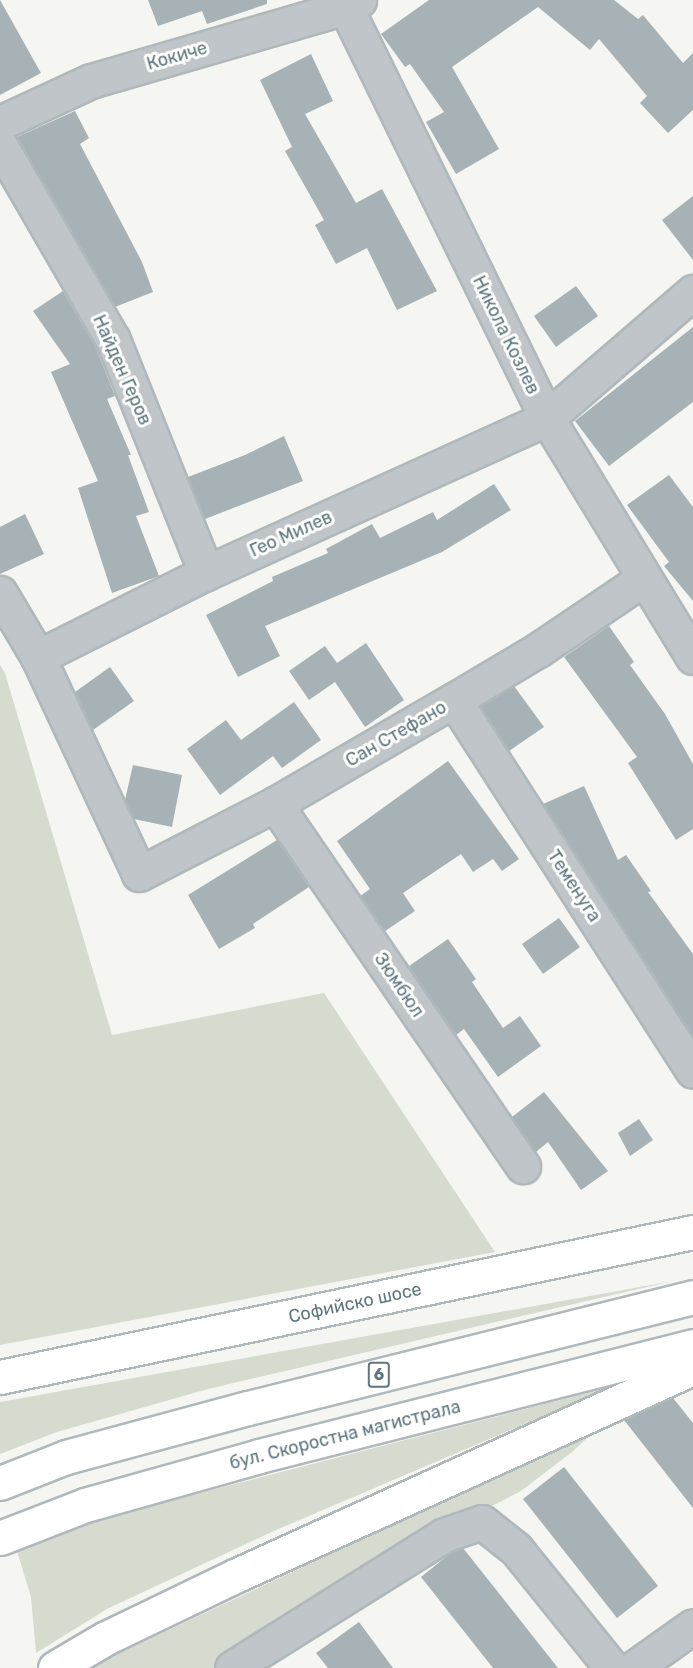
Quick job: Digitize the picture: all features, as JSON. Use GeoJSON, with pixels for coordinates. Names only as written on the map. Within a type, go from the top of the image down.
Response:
{"type":"FeatureCollection","features":[{"type":"Feature","properties":{"kind":"main road","name":"Софийско шосе"},"geometry":{"type":"LineString","coordinates":[[6,1377],[693,1233]]}},
{"type":"Feature","properties":{"kind":"main road","name":"6"},"geometry":{"type":"LineString","coordinates":[[0,1483],[66,1457],[248,1408],[693,1297]]}},
{"type":"Feature","properties":{"kind":"main road","name":"бул. Скоростна магистрала"},"geometry":{"type":"LineString","coordinates":[[0,1538],[85,1505],[259,1456],[693,1346]]}},
{"type":"Feature","properties":{"kind":"main road"},"geometry":{"type":"LineString","coordinates":[[55,1668],[106,1638],[237,1575],[693,1368]]}},
{"type":"Feature","properties":{"kind":"street","name":"Кокиче"},"geometry":{"type":"LineString","coordinates":[[0,123],[91,81],[349,2]]}},
{"type":"Feature","properties":{"kind":"street","name":"Никола Козлев"},"geometry":{"type":"LineString","coordinates":[[349,2],[547,418],[643,579],[684,619],[693,657]]}},
{"type":"Feature","properties":{"kind":"street","name":"Найден Геров"},"geometry":{"type":"LineString","coordinates":[[0,145],[112,340],[206,573]]}},
{"type":"Feature","properties":{"kind":"street","name":"Гео Милев"},"geometry":{"type":"LineString","coordinates":[[38,657],[206,573],[547,418],[693,292]]}},
{"type":"Feature","properties":{"kind":"street","name":"Сан Стефано"},"geometry":{"type":"LineString","coordinates":[[38,657],[139,874],[275,804],[454,700],[538,650],[643,579]]}},
{"type":"Feature","properties":{"kind":"street"},"geometry":{"type":"LineString","coordinates":[[0,593],[38,657]]}},
{"type":"Feature","properties":{"kind":"street","name":"Теменуга"},"geometry":{"type":"LineString","coordinates":[[454,700],[693,1071]]}},
{"type":"Feature","properties":{"kind":"street","name":"Зюмбюл"},"geometry":{"type":"LineString","coordinates":[[275,804],[523,1166]]}},
{"type":"Feature","properties":{"kind":"street"},"geometry":{"type":"LineString","coordinates":[[232,1668],[444,1535],[482,1522],[516,1549],[612,1668]]}},
{"type":"Feature","properties":{"kind":"street"},"geometry":{"type":"LineString","coordinates":[[634,1668],[693,1626]]}},
{"type":"Feature","properties":{"kind":"shaded area"},"geometry":{"type":"Polygon","coordinates":[[[0,665],[5,673],[112,1035],[324,993],[495,1252],[0,1345],[0,665]]]}},
{"type":"Feature","properties":{"kind":"shaded area"},"geometry":{"type":"Polygon","coordinates":[[[673,1281],[208,1389],[57,1432],[0,1454],[0,1402],[673,1281]]]}},
{"type":"Feature","properties":{"kind":"shaded area"},"geometry":{"type":"Polygon","coordinates":[[[614,1386],[276,1530],[107,1609],[36,1653],[31,1597],[17,1551],[92,1521],[614,1386]]]}},
{"type":"Feature","properties":{"kind":"shaded area"},"geometry":{"type":"Polygon","coordinates":[[[597,1429],[572,1452],[521,1491],[492,1506],[463,1513],[216,1668],[88,1668],[597,1429]]]}},
{"type":"Feature","properties":{"kind":"building"},"geometry":{"type":"Polygon","coordinates":[[[0,0],[41,73],[0,95],[0,0]]]}},
{"type":"Feature","properties":{"kind":"building"},"geometry":{"type":"Polygon","coordinates":[[[148,0],[267,0],[267,4],[207,24],[202,11],[158,26],[148,0]]]}},
{"type":"Feature","properties":{"kind":"building"},"geometry":{"type":"Polygon","coordinates":[[[429,0],[614,0],[638,19],[643,15],[683,63],[693,53],[693,110],[668,133],[640,103],[647,96],[599,39],[590,50],[538,7],[452,67],[499,149],[456,174],[426,122],[444,112],[410,64],[405,67],[381,34],[429,0]]]}},
{"type":"Feature","properties":{"kind":"building"},"geometry":{"type":"Polygon","coordinates":[[[311,54],[333,101],[305,114],[356,203],[382,189],[437,291],[397,310],[367,248],[336,264],[315,225],[324,220],[285,151],[292,147],[260,80],[311,54]]]}},
{"type":"Feature","properties":{"kind":"building"},"geometry":{"type":"Polygon","coordinates":[[[75,111],[89,138],[80,144],[142,262],[153,292],[115,307],[17,137],[75,111]]]}},
{"type":"Feature","properties":{"kind":"building"},"geometry":{"type":"Polygon","coordinates":[[[693,196],[693,260],[662,220],[693,196]]]}},
{"type":"Feature","properties":{"kind":"building"},"geometry":{"type":"Polygon","coordinates":[[[576,286],[598,316],[556,347],[534,316],[576,286]]]}},
{"type":"Feature","properties":{"kind":"building"},"geometry":{"type":"Polygon","coordinates":[[[63,291],[96,348],[115,396],[107,399],[131,455],[128,455],[149,512],[136,516],[159,576],[112,593],[78,488],[98,481],[51,372],[70,364],[33,311],[63,291]]]}},
{"type":"Feature","properties":{"kind":"building"},"geometry":{"type":"Polygon","coordinates":[[[693,327],[693,402],[609,466],[575,421],[693,327]]]}},
{"type":"Feature","properties":{"kind":"building"},"geometry":{"type":"Polygon","coordinates":[[[284,436],[303,481],[205,519],[188,477],[245,455],[284,436]]]}},
{"type":"Feature","properties":{"kind":"building"},"geometry":{"type":"Polygon","coordinates":[[[669,475],[693,507],[693,601],[664,566],[669,562],[627,505],[669,475]]]}},
{"type":"Feature","properties":{"kind":"building"},"geometry":{"type":"Polygon","coordinates":[[[494,484],[511,510],[442,552],[265,626],[280,656],[238,677],[206,615],[273,581],[272,577],[328,553],[326,549],[372,524],[380,538],[433,512],[437,520],[494,484]]]}},
{"type":"Feature","properties":{"kind":"building"},"geometry":{"type":"Polygon","coordinates":[[[25,514],[44,554],[0,574],[0,527],[25,514]]]}},
{"type":"Feature","properties":{"kind":"building"},"geometry":{"type":"Polygon","coordinates":[[[609,626],[634,662],[630,665],[665,714],[693,764],[693,829],[676,840],[628,763],[637,757],[564,657],[609,626]]]}},
{"type":"Feature","properties":{"kind":"building"},"geometry":{"type":"Polygon","coordinates":[[[366,643],[404,700],[365,727],[335,682],[309,700],[289,671],[325,646],[337,663],[366,643]]]}},
{"type":"Feature","properties":{"kind":"building"},"geometry":{"type":"Polygon","coordinates":[[[110,667],[134,701],[93,730],[75,692],[110,667]]]}},
{"type":"Feature","properties":{"kind":"building"},"geometry":{"type":"Polygon","coordinates":[[[514,686],[544,727],[509,751],[480,706],[514,686]]]}},
{"type":"Feature","properties":{"kind":"building"},"geometry":{"type":"Polygon","coordinates":[[[294,702],[321,740],[282,768],[273,756],[220,795],[187,749],[226,720],[241,740],[294,702]]]}},
{"type":"Feature","properties":{"kind":"building"},"geometry":{"type":"Polygon","coordinates":[[[448,761],[519,859],[502,871],[493,859],[473,872],[461,854],[403,893],[415,911],[385,931],[360,896],[370,889],[337,841],[448,761]]]}},
{"type":"Feature","properties":{"kind":"building"},"geometry":{"type":"Polygon","coordinates":[[[133,765],[182,775],[172,827],[134,819],[125,800],[133,765]]]}},
{"type":"Feature","properties":{"kind":"building"},"geometry":{"type":"Polygon","coordinates":[[[584,786],[618,860],[626,855],[651,891],[648,892],[693,954],[693,1036],[543,804],[584,786]]]}},
{"type":"Feature","properties":{"kind":"building"},"geometry":{"type":"Polygon","coordinates":[[[277,840],[309,887],[253,924],[255,928],[219,949],[188,895],[277,840]]]}},
{"type":"Feature","properties":{"kind":"building"},"geometry":{"type":"Polygon","coordinates":[[[559,918],[580,947],[543,974],[522,944],[559,918]]]}},
{"type":"Feature","properties":{"kind":"building"},"geometry":{"type":"Polygon","coordinates":[[[448,939],[476,979],[472,982],[503,1028],[520,1016],[541,1046],[498,1077],[464,1029],[456,1035],[409,966],[448,939]]]}},
{"type":"Feature","properties":{"kind":"building"},"geometry":{"type":"Polygon","coordinates":[[[544,1092],[608,1171],[581,1190],[548,1142],[536,1152],[512,1117],[544,1092]]]}},
{"type":"Feature","properties":{"kind":"building"},"geometry":{"type":"Polygon","coordinates":[[[639,1119],[653,1140],[630,1156],[618,1133],[639,1119]]]}},
{"type":"Feature","properties":{"kind":"building"},"geometry":{"type":"Polygon","coordinates":[[[673,1398],[693,1423],[693,1508],[624,1420],[673,1398]]]}},
{"type":"Feature","properties":{"kind":"building"},"geometry":{"type":"Polygon","coordinates":[[[564,1467],[658,1586],[617,1618],[523,1499],[564,1467]]]}},
{"type":"Feature","properties":{"kind":"building"},"geometry":{"type":"Polygon","coordinates":[[[463,1548],[558,1668],[493,1668],[421,1577],[452,1552],[463,1548]]]}},
{"type":"Feature","properties":{"kind":"building"},"geometry":{"type":"Polygon","coordinates":[[[359,1622],[393,1668],[328,1668],[316,1653],[359,1622]]]}}]}
